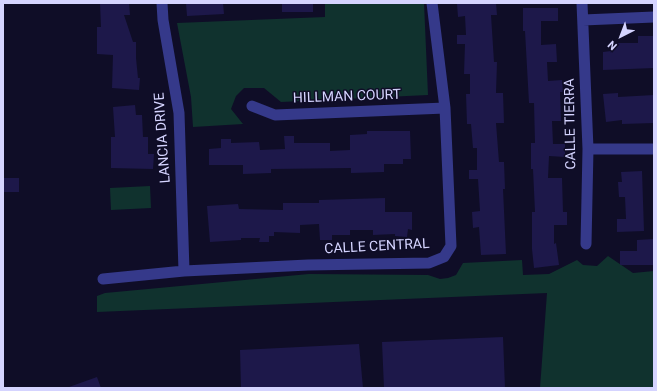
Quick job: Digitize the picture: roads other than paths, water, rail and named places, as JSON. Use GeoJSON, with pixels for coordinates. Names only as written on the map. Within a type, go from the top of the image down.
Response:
{"type":"FeatureCollection","features":[{"type":"Feature","properties":{"kind":"street","name":"LANCIA DRIVE"},"geometry":{"type":"LineString","coordinates":[[162,3],[163,20],[179,113],[184,271]]}},
{"type":"Feature","properties":{"kind":"street","name":"CALLE CENTRAL"},"geometry":{"type":"LineString","coordinates":[[103,279],[184,271],[308,265],[429,263],[444,257],[451,246],[446,108],[432,3]]}},
{"type":"Feature","properties":{"kind":"street","name":"CALLE TIERRA"},"geometry":{"type":"LineString","coordinates":[[582,3],[588,148],[586,244]]}},
{"type":"Feature","properties":{"kind":"street"},"geometry":{"type":"LineString","coordinates":[[583,20],[654,17]]}},
{"type":"Feature","properties":{"kind":"street","name":"HILLMAN COURT"},"geometry":{"type":"LineString","coordinates":[[252,106],[275,115],[446,108]]}},
{"type":"Feature","properties":{"kind":"street"},"geometry":{"type":"LineString","coordinates":[[588,148],[654,149]]}}]}
